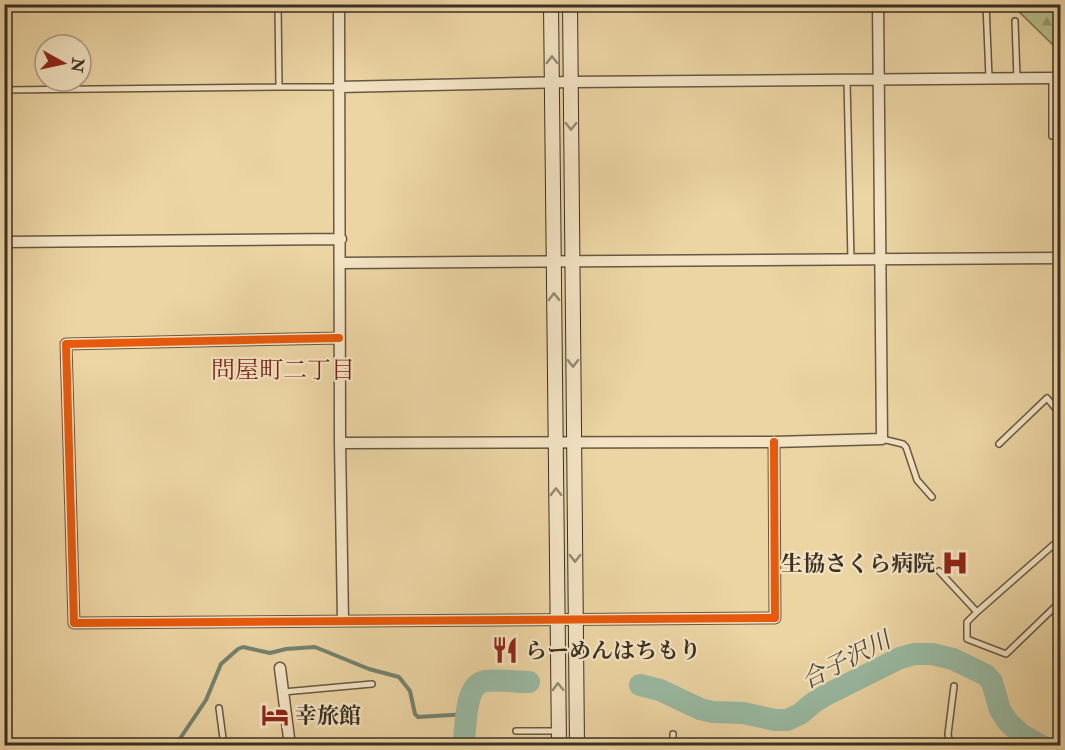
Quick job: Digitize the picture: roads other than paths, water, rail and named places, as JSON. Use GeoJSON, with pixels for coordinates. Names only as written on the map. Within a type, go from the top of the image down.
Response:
{"type":"FeatureCollection","features":[{"type":"Feature","properties":{"kind":"street"},"geometry":{"type":"LineString","coordinates":[[339,4],[341,239],[339,338],[343,620]]}},
{"type":"Feature","properties":{"kind":"street"},"geometry":{"type":"LineString","coordinates":[[551,4],[559,746]]}},
{"type":"Feature","properties":{"kind":"street"},"geometry":{"type":"LineString","coordinates":[[570,4],[577,746]]}},
{"type":"Feature","properties":{"kind":"street"},"geometry":{"type":"LineString","coordinates":[[340,443],[774,442],[882,439],[878,4]]}},
{"type":"Feature","properties":{"kind":"street"},"geometry":{"type":"LineString","coordinates":[[339,87],[571,82],[1052,78]]}},
{"type":"Feature","properties":{"kind":"street"},"geometry":{"type":"LineString","coordinates":[[4,242],[341,239]]}},
{"type":"Feature","properties":{"kind":"street"},"geometry":{"type":"LineString","coordinates":[[340,263],[1060,258]]}},
{"type":"Feature","properties":{"kind":"street"},"geometry":{"type":"LineString","coordinates":[[339,338],[66,344],[74,623],[775,618],[774,442]]}},
{"type":"Feature","properties":{"kind":"street"},"geometry":{"type":"LineString","coordinates":[[280,668],[290,746]]}},
{"type":"Feature","properties":{"kind":"lane"},"geometry":{"type":"LineString","coordinates":[[278,4],[279,87]]}},
{"type":"Feature","properties":{"kind":"lane"},"geometry":{"type":"LineString","coordinates":[[986,4],[989,79]]}},
{"type":"Feature","properties":{"kind":"lane"},"geometry":{"type":"LineString","coordinates":[[1015,21],[1017,79]]}},
{"type":"Feature","properties":{"kind":"lane"},"geometry":{"type":"LineString","coordinates":[[1052,78],[1052,136]]}},
{"type":"Feature","properties":{"kind":"lane"},"geometry":{"type":"LineString","coordinates":[[847,80],[851,260]]}},
{"type":"Feature","properties":{"kind":"lane"},"geometry":{"type":"LineString","coordinates":[[4,90],[339,87]]}},
{"type":"Feature","properties":{"kind":"lane"},"geometry":{"type":"LineString","coordinates":[[999,444],[1047,398],[1060,414]]}},
{"type":"Feature","properties":{"kind":"lane"},"geometry":{"type":"LineString","coordinates":[[882,439],[903,444],[906,447],[917,480],[932,497]]}},
{"type":"Feature","properties":{"kind":"lane"},"geometry":{"type":"LineString","coordinates":[[1060,539],[966,622],[968,639],[1006,654],[1060,602]]}},
{"type":"Feature","properties":{"kind":"lane"},"geometry":{"type":"LineString","coordinates":[[939,571],[977,612]]}},
{"type":"Feature","properties":{"kind":"lane"},"geometry":{"type":"LineString","coordinates":[[283,692],[372,684]]}},
{"type":"Feature","properties":{"kind":"lane"},"geometry":{"type":"LineString","coordinates":[[950,746],[948,734],[954,686]]}},
{"type":"Feature","properties":{"kind":"lane"},"geometry":{"type":"LineString","coordinates":[[219,708],[224,746]]}},
{"type":"Feature","properties":{"kind":"lane"},"geometry":{"type":"LineString","coordinates":[[516,731],[559,731]]}},
{"type":"Feature","properties":{"kind":"lane"},"geometry":{"type":"LineString","coordinates":[[673,734],[673,746]]}},
{"type":"Feature","properties":{"kind":"waterway"},"geometry":{"type":"LineString","coordinates":[[175,746],[206,700],[221,664],[243,647],[270,653],[286,649],[315,647],[369,669],[399,677],[410,691],[415,714],[418,717],[467,714]]}},
{"type":"Feature","properties":{"kind":"waterway","name":"合子沢川"},"geometry":{"type":"LineString","coordinates":[[640,685],[660,690],[700,709],[787,720],[800,714],[826,695],[900,658],[915,654],[932,654],[953,659],[986,675],[992,682],[1000,710],[1008,722],[1022,735],[1042,746]]}},
{"type":"Feature","properties":{"kind":"waterway","name":"合子沢川"},"geometry":{"type":"LineString","coordinates":[[463,746],[469,699],[478,684],[490,680],[529,682]]}},
{"type":"Feature","properties":{"kind":"place","name":"生協さくら病院"},"geometry":{"type":"Point","coordinates":[955,563]}},
{"type":"Feature","properties":{"kind":"place","name":"らーめんはちもり"},"geometry":{"type":"Point","coordinates":[505,650]}},
{"type":"Feature","properties":{"kind":"place","name":"幸旅館"},"geometry":{"type":"Point","coordinates":[275,715]}},
{"type":"Feature","properties":{"kind":"district","name":"問屋町二丁目"},"geometry":{"type":"Point","coordinates":[283,370]}}]}
